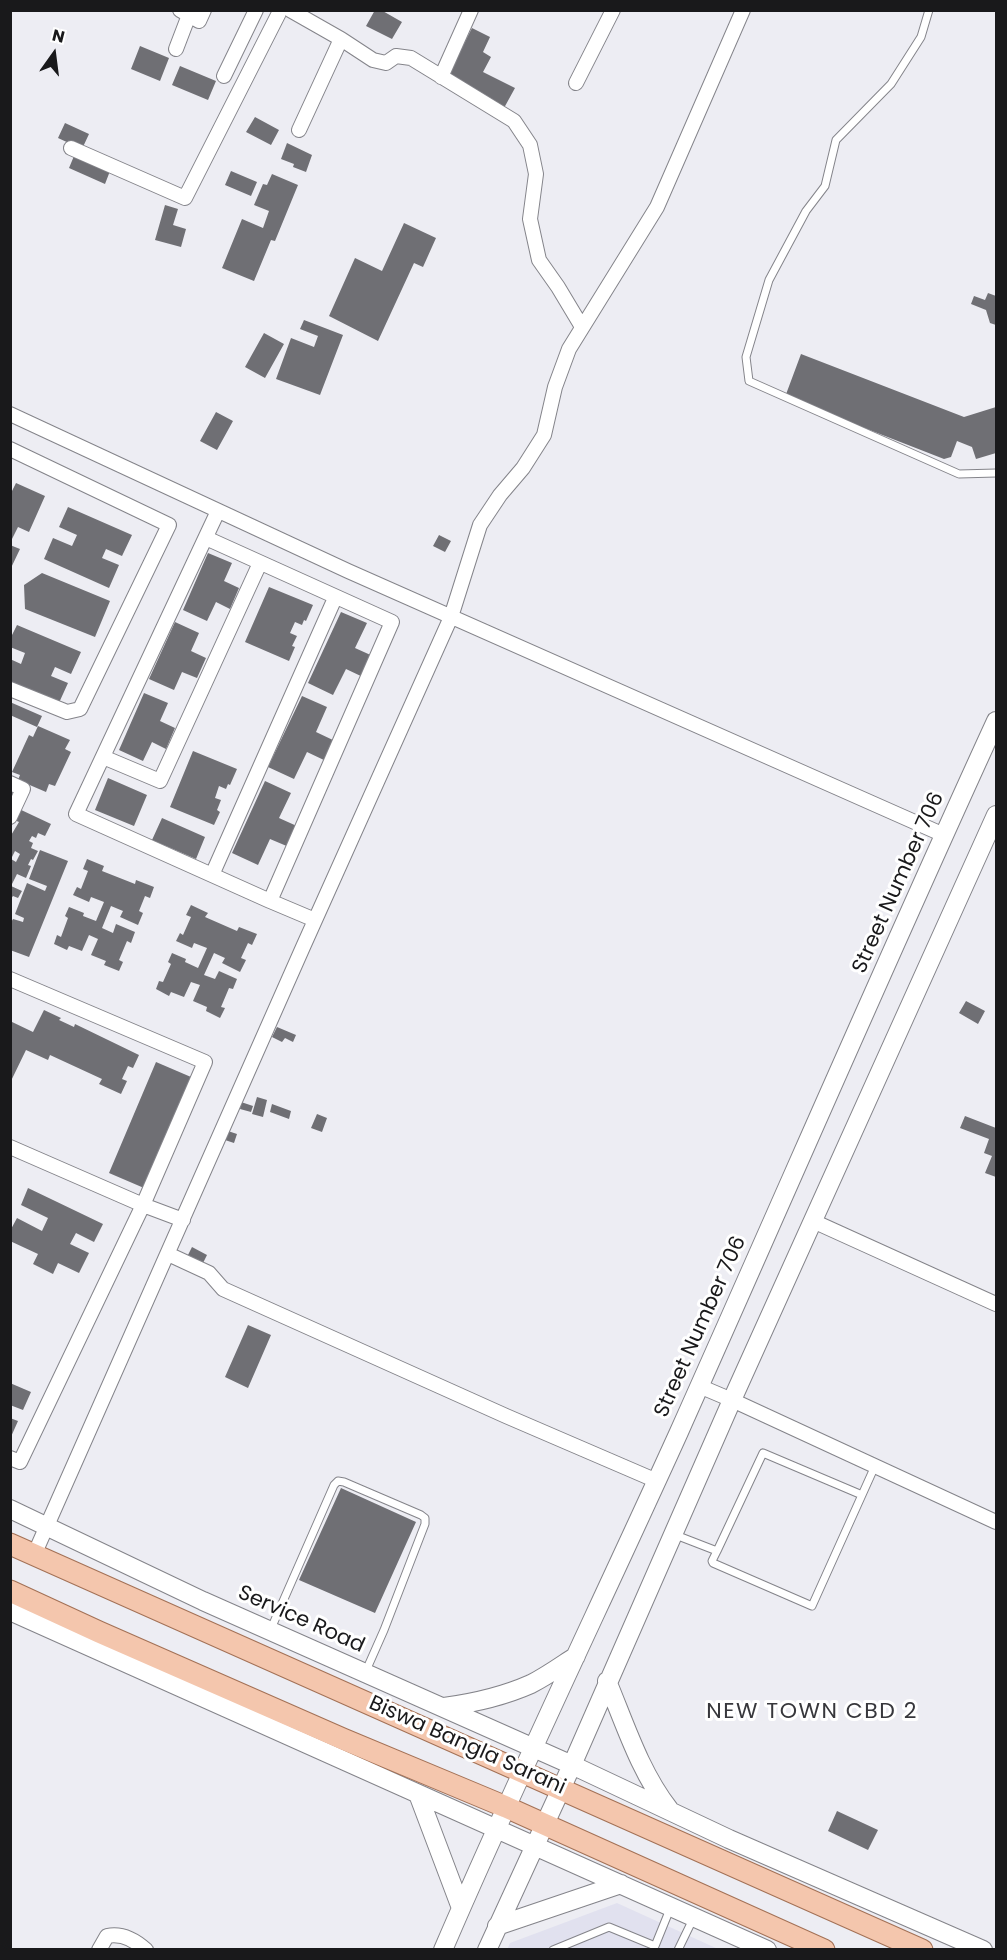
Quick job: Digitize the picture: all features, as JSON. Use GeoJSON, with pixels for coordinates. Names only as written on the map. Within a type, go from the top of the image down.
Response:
{"type":"FeatureCollection","features":[{"type":"Feature","properties":{"kind":"main road","name":"Biswa Bangla Sarani"},"geometry":{"type":"LineString","coordinates":[[10,1544],[922,1950]]}},
{"type":"Feature","properties":{"kind":"main road","name":"Biswa Bangla Sarani"},"geometry":{"type":"LineString","coordinates":[[10,1591],[343,1739],[506,1807],[824,1950]]}},
{"type":"Feature","properties":{"kind":"street"},"geometry":{"type":"LineString","coordinates":[[176,49],[184,13],[199,21],[204,10]]}},
{"type":"Feature","properties":{"kind":"street"},"geometry":{"type":"LineString","coordinates":[[224,76],[256,10]]}},
{"type":"Feature","properties":{"kind":"street"},"geometry":{"type":"LineString","coordinates":[[441,76],[471,10]]}},
{"type":"Feature","properties":{"kind":"street"},"geometry":{"type":"LineString","coordinates":[[576,84],[613,10]]}},
{"type":"Feature","properties":{"kind":"street"},"geometry":{"type":"LineString","coordinates":[[34,1555],[49,1526],[315,920],[451,617],[480,525],[500,495],[523,468],[544,435],[555,387],[569,349],[657,207],[743,10]]}},
{"type":"Feature","properties":{"kind":"street"},"geometry":{"type":"LineString","coordinates":[[71,148],[185,198],[281,11],[341,39],[373,60],[386,63],[396,56],[411,58],[514,121],[530,145],[536,174],[530,219],[539,260],[582,327]]}},
{"type":"Feature","properties":{"kind":"street"},"geometry":{"type":"LineString","coordinates":[[299,130],[341,39]]}},
{"type":"Feature","properties":{"kind":"street"},"geometry":{"type":"LineString","coordinates":[[10,414],[451,617],[944,835]]}},
{"type":"Feature","properties":{"kind":"street"},"geometry":{"type":"LineString","coordinates":[[10,449],[169,525],[80,709],[68,712],[10,689]]}},
{"type":"Feature","properties":{"kind":"street"},"geometry":{"type":"LineString","coordinates":[[218,511],[76,814],[315,920]]}},
{"type":"Feature","properties":{"kind":"street"},"geometry":{"type":"LineString","coordinates":[[206,538],[392,622],[270,901]]}},
{"type":"Feature","properties":{"kind":"street"},"geometry":{"type":"LineString","coordinates":[[103,757],[160,781],[260,563]]}},
{"type":"Feature","properties":{"kind":"street"},"geometry":{"type":"LineString","coordinates":[[212,875],[335,598]]}},
{"type":"Feature","properties":{"kind":"street","name":"Street Number 706"},"geometry":{"type":"LineString","coordinates":[[443,1950],[522,1771],[657,1481],[996,721]]}},
{"type":"Feature","properties":{"kind":"street"},"geometry":{"type":"LineString","coordinates":[[10,783],[23,789],[10,817]]}},
{"type":"Feature","properties":{"kind":"street"},"geometry":{"type":"LineString","coordinates":[[487,1950],[572,1765],[732,1400],[996,815]]}},
{"type":"Feature","properties":{"kind":"street"},"geometry":{"type":"LineString","coordinates":[[10,979],[205,1062],[143,1205],[20,1462],[10,1458]]}},
{"type":"Feature","properties":{"kind":"street"},"geometry":{"type":"LineString","coordinates":[[10,1147],[183,1220]]}},
{"type":"Feature","properties":{"kind":"street"},"geometry":{"type":"LineString","coordinates":[[813,1221],[996,1304]]}},
{"type":"Feature","properties":{"kind":"street"},"geometry":{"type":"LineString","coordinates":[[168,1254],[209,1273],[223,1289],[657,1481]]}},
{"type":"Feature","properties":{"kind":"street"},"geometry":{"type":"LineString","coordinates":[[699,1386],[996,1522]]}},
{"type":"Feature","properties":{"kind":"street","name":"Service Road"},"geometry":{"type":"LineString","coordinates":[[10,1509],[203,1601],[572,1765],[672,1813],[983,1950]]}},
{"type":"Feature","properties":{"kind":"street"},"geometry":{"type":"LineString","coordinates":[[10,1611],[767,1950]]}},
{"type":"Feature","properties":{"kind":"street"},"geometry":{"type":"LineString","coordinates":[[442,1707],[468,1704],[532,1683],[577,1656]]}},
{"type":"Feature","properties":{"kind":"street"},"geometry":{"type":"LineString","coordinates":[[607,1681],[644,1769],[658,1795],[672,1813]]}},
{"type":"Feature","properties":{"kind":"street"},"geometry":{"type":"LineString","coordinates":[[418,1794],[461,1908]]}},
{"type":"Feature","properties":{"kind":"street"},"geometry":{"type":"LineString","coordinates":[[497,1926],[621,1884]]}},
{"type":"Feature","properties":{"kind":"street"},"geometry":{"type":"LineString","coordinates":[[99,1950],[107,1936],[113,1934],[128,1938],[146,1950]]}},
{"type":"Feature","properties":{"kind":"lane"},"geometry":{"type":"LineString","coordinates":[[929,10],[921,37],[891,84],[836,140],[825,186],[806,211],[769,280],[746,357],[749,381],[959,474],[996,473]]}},
{"type":"Feature","properties":{"kind":"lane"},"geometry":{"type":"LineString","coordinates":[[862,1495],[763,1453],[712,1561],[812,1606],[862,1495],[875,1466]]}},
{"type":"Feature","properties":{"kind":"lane"},"geometry":{"type":"LineString","coordinates":[[270,1631],[334,1485],[338,1481],[421,1515],[425,1518],[425,1524],[365,1673]]}},
{"type":"Feature","properties":{"kind":"lane"},"geometry":{"type":"LineString","coordinates":[[673,1534],[717,1551]]}},
{"type":"Feature","properties":{"kind":"lane"},"geometry":{"type":"LineString","coordinates":[[553,1950],[609,1928],[655,1946],[671,1906]]}},
{"type":"Feature","properties":{"kind":"lane"},"geometry":{"type":"LineString","coordinates":[[678,1950],[694,1917]]}},
{"type":"Feature","properties":{"kind":"shaded area"},"geometry":{"type":"Polygon","coordinates":[[[617,1903],[718,1949],[507,1950],[510,1943],[617,1903]]]}},
{"type":"Feature","properties":{"kind":"building"},"geometry":{"type":"Polygon","coordinates":[[[375,10],[381,10],[402,22],[392,39],[366,26],[375,10]]]}},
{"type":"Feature","properties":{"kind":"building"},"geometry":{"type":"Polygon","coordinates":[[[472,28],[490,37],[483,52],[491,57],[483,72],[515,88],[504,108],[448,75],[472,28]]]}},
{"type":"Feature","properties":{"kind":"building"},"geometry":{"type":"Polygon","coordinates":[[[140,46],[169,58],[160,81],[131,69],[140,46]]]}},
{"type":"Feature","properties":{"kind":"building"},"geometry":{"type":"Polygon","coordinates":[[[180,66],[216,81],[208,100],[172,85],[180,66]]]}},
{"type":"Feature","properties":{"kind":"building"},"geometry":{"type":"Polygon","coordinates":[[[255,117],[279,130],[271,145],[246,132],[255,117]]]}},
{"type":"Feature","properties":{"kind":"building"},"geometry":{"type":"Polygon","coordinates":[[[65,123],[89,134],[82,149],[58,138],[65,123]]]}},
{"type":"Feature","properties":{"kind":"building"},"geometry":{"type":"Polygon","coordinates":[[[287,143],[312,155],[306,172],[281,159],[287,143]]]}},
{"type":"Feature","properties":{"kind":"building"},"geometry":{"type":"Polygon","coordinates":[[[74,156],[110,171],[105,184],[69,168],[74,156]]]}},
{"type":"Feature","properties":{"kind":"building"},"geometry":{"type":"Polygon","coordinates":[[[231,171],[257,182],[251,196],[225,185],[231,171]]]}},
{"type":"Feature","properties":{"kind":"building"},"geometry":{"type":"Polygon","coordinates":[[[272,174],[298,185],[275,241],[271,240],[254,281],[222,268],[242,219],[263,228],[269,211],[254,205],[263,184],[267,185],[272,174]]]}},
{"type":"Feature","properties":{"kind":"building"},"geometry":{"type":"Polygon","coordinates":[[[165,205],[178,209],[173,225],[186,229],[181,247],[155,240],[165,205]]]}},
{"type":"Feature","properties":{"kind":"building"},"geometry":{"type":"Polygon","coordinates":[[[404,223],[436,238],[423,267],[414,263],[378,341],[329,316],[355,258],[382,271],[404,223]]]}},
{"type":"Feature","properties":{"kind":"building"},"geometry":{"type":"Polygon","coordinates":[[[988,293],[996,296],[996,325],[990,323],[986,310],[971,304],[974,296],[985,300],[988,293]]]}},
{"type":"Feature","properties":{"kind":"building"},"geometry":{"type":"Polygon","coordinates":[[[304,320],[343,335],[320,395],[276,379],[291,338],[314,347],[318,336],[300,329],[304,320]]]}},
{"type":"Feature","properties":{"kind":"building"},"geometry":{"type":"Polygon","coordinates":[[[264,333],[284,344],[265,378],[245,367],[264,333]]]}},
{"type":"Feature","properties":{"kind":"building"},"geometry":{"type":"Polygon","coordinates":[[[801,354],[964,417],[996,407],[996,453],[976,459],[972,447],[957,441],[951,457],[944,459],[785,397],[801,354]]]}},
{"type":"Feature","properties":{"kind":"building"},"geometry":{"type":"Polygon","coordinates":[[[216,412],[233,421],[217,450],[200,441],[216,412]]]}},
{"type":"Feature","properties":{"kind":"building"},"geometry":{"type":"Polygon","coordinates":[[[16,483],[45,496],[29,532],[18,527],[10,543],[10,495],[16,483]]]}},
{"type":"Feature","properties":{"kind":"building"},"geometry":{"type":"Polygon","coordinates":[[[68,507],[132,535],[122,556],[106,549],[102,558],[119,565],[109,588],[44,559],[53,538],[72,546],[77,535],[59,527],[68,507]]]}},
{"type":"Feature","properties":{"kind":"building"},"geometry":{"type":"Polygon","coordinates":[[[439,535],[451,541],[445,552],[433,546],[439,535]]]}},
{"type":"Feature","properties":{"kind":"building"},"geometry":{"type":"Polygon","coordinates":[[[10,545],[20,549],[10,570],[10,545]]]}},
{"type":"Feature","properties":{"kind":"building"},"geometry":{"type":"Polygon","coordinates":[[[208,553],[232,563],[224,581],[239,588],[230,609],[216,602],[207,621],[183,610],[208,553]]]}},
{"type":"Feature","properties":{"kind":"building"},"geometry":{"type":"Polygon","coordinates":[[[42,573],[110,601],[95,637],[25,609],[24,585],[42,573]]]}},
{"type":"Feature","properties":{"kind":"building"},"geometry":{"type":"Polygon","coordinates":[[[269,587],[313,605],[306,621],[304,620],[302,625],[295,622],[290,633],[297,636],[289,661],[245,642],[269,587]]]}},
{"type":"Feature","properties":{"kind":"building"},"geometry":{"type":"Polygon","coordinates":[[[341,612],[367,623],[355,648],[375,657],[365,678],[346,669],[333,695],[308,683],[341,612]]]}},
{"type":"Feature","properties":{"kind":"building"},"geometry":{"type":"Polygon","coordinates":[[[175,622],[199,633],[191,651],[206,658],[197,678],[182,672],[174,690],[149,679],[175,622]]]}},
{"type":"Feature","properties":{"kind":"building"},"geometry":{"type":"Polygon","coordinates":[[[17,625],[81,652],[71,674],[55,667],[51,676],[68,683],[58,705],[10,685],[10,659],[21,664],[25,653],[10,647],[10,639],[17,625]]]}},
{"type":"Feature","properties":{"kind":"building"},"geometry":{"type":"Polygon","coordinates":[[[144,693],[168,703],[160,721],[175,728],[166,749],[152,742],[143,761],[119,750],[144,693]]]}},
{"type":"Feature","properties":{"kind":"building"},"geometry":{"type":"Polygon","coordinates":[[[302,696],[327,707],[316,732],[335,741],[326,761],[307,752],[294,779],[268,767],[302,696]]]}},
{"type":"Feature","properties":{"kind":"building"},"geometry":{"type":"Polygon","coordinates":[[[10,702],[42,716],[37,727],[10,715],[10,702]]]}},
{"type":"Feature","properties":{"kind":"building"},"geometry":{"type":"Polygon","coordinates":[[[38,726],[70,740],[65,749],[71,752],[55,786],[49,784],[46,792],[18,780],[20,775],[12,772],[29,735],[33,737],[38,726]]]}},
{"type":"Feature","properties":{"kind":"building"},"geometry":{"type":"Polygon","coordinates":[[[193,751],[237,769],[226,789],[219,786],[215,798],[221,800],[217,810],[220,812],[214,825],[170,807],[193,751]]]}},
{"type":"Feature","properties":{"kind":"building"},"geometry":{"type":"Polygon","coordinates":[[[108,778],[147,795],[134,826],[95,810],[108,778]]]}},
{"type":"Feature","properties":{"kind":"building"},"geometry":{"type":"Polygon","coordinates":[[[265,781],[291,793],[279,818],[299,827],[289,847],[270,839],[258,865],[232,853],[265,781]]]}},
{"type":"Feature","properties":{"kind":"building"},"geometry":{"type":"Polygon","coordinates":[[[17,808],[51,824],[45,836],[38,833],[36,838],[32,836],[29,841],[33,843],[31,848],[38,851],[28,865],[31,866],[26,878],[17,874],[11,886],[22,891],[18,898],[13,896],[10,900],[10,837],[19,822],[12,819],[17,808]],[[15,851],[11,859],[16,862],[20,854],[15,851]]]}},
{"type":"Feature","properties":{"kind":"building"},"geometry":{"type":"Polygon","coordinates":[[[162,818],[205,837],[196,859],[152,840],[162,818]]]}},
{"type":"Feature","properties":{"kind":"building"},"geometry":{"type":"Polygon","coordinates":[[[40,850],[68,861],[29,957],[10,950],[10,924],[13,919],[23,922],[24,918],[15,914],[27,883],[45,891],[47,886],[29,879],[40,850]]]}},
{"type":"Feature","properties":{"kind":"building"},"geometry":{"type":"Polygon","coordinates":[[[87,859],[104,866],[102,871],[135,884],[136,880],[154,887],[150,898],[145,896],[139,911],[143,913],[138,925],[120,917],[123,911],[111,906],[102,928],[113,933],[116,924],[135,932],[131,943],[127,941],[119,960],[123,962],[119,971],[104,965],[106,961],[91,955],[98,939],[89,935],[82,951],[69,946],[67,950],[54,944],[57,935],[61,937],[68,918],[65,916],[69,907],[96,921],[104,902],[91,897],[89,902],[73,895],[77,887],[81,889],[88,871],[83,869],[87,859]]]}},
{"type":"Feature","properties":{"kind":"building"},"geometry":{"type":"Polygon","coordinates":[[[191,905],[208,913],[205,917],[237,931],[239,927],[257,934],[252,945],[248,943],[241,958],[246,960],[240,972],[222,963],[225,958],[214,953],[204,975],[215,979],[219,971],[237,979],[233,989],[229,988],[221,1007],[225,1008],[220,1018],[206,1011],[207,1007],[193,1001],[200,985],[191,982],[184,997],[171,992],[169,996],[156,989],[159,981],[163,982],[171,964],[168,962],[172,953],[198,968],[207,948],[194,943],[192,948],[176,941],[180,933],[183,935],[191,917],[186,915],[191,905]]]}},
{"type":"Feature","properties":{"kind":"building"},"geometry":{"type":"Polygon","coordinates":[[[966,1001],[985,1011],[978,1024],[959,1013],[966,1001]]]}},
{"type":"Feature","properties":{"kind":"building"},"geometry":{"type":"Polygon","coordinates":[[[44,1010],[61,1018],[59,1020],[74,1027],[75,1024],[139,1055],[133,1068],[128,1066],[122,1079],[127,1081],[121,1094],[99,1084],[102,1079],[50,1055],[48,1060],[26,1050],[10,1083],[10,1021],[33,1032],[44,1010]]]}},
{"type":"Feature","properties":{"kind":"building"},"geometry":{"type":"Polygon","coordinates":[[[277,1027],[296,1035],[293,1042],[285,1038],[282,1042],[272,1037],[277,1027]]]}},
{"type":"Feature","properties":{"kind":"building"},"geometry":{"type":"Polygon","coordinates":[[[156,1062],[191,1077],[144,1188],[109,1173],[156,1062]]]}},
{"type":"Feature","properties":{"kind":"building"},"geometry":{"type":"Polygon","coordinates":[[[257,1097],[267,1100],[263,1117],[252,1114],[257,1097]]]}},
{"type":"Feature","properties":{"kind":"building"},"geometry":{"type":"Polygon","coordinates":[[[241,1102],[253,1106],[251,1112],[240,1109],[241,1102]]]}},
{"type":"Feature","properties":{"kind":"building"},"geometry":{"type":"Polygon","coordinates":[[[272,1104],[291,1111],[289,1119],[270,1112],[272,1104]]]}},
{"type":"Feature","properties":{"kind":"building"},"geometry":{"type":"Polygon","coordinates":[[[317,1114],[327,1118],[322,1132],[311,1128],[317,1114]]]}},
{"type":"Feature","properties":{"kind":"building"},"geometry":{"type":"Polygon","coordinates":[[[965,1116],[996,1128],[996,1177],[985,1173],[992,1156],[984,1153],[989,1139],[960,1128],[965,1116]]]}},
{"type":"Feature","properties":{"kind":"building"},"geometry":{"type":"Polygon","coordinates":[[[228,1131],[237,1134],[234,1143],[225,1140],[228,1131]]]}},
{"type":"Feature","properties":{"kind":"building"},"geometry":{"type":"Polygon","coordinates":[[[28,1188],[103,1224],[94,1242],[76,1233],[70,1244],[89,1253],[79,1273],[58,1263],[53,1274],[33,1264],[38,1254],[10,1241],[10,1231],[17,1218],[42,1231],[48,1218],[21,1205],[28,1188]]]}},
{"type":"Feature","properties":{"kind":"building"},"geometry":{"type":"Polygon","coordinates":[[[192,1247],[207,1255],[203,1263],[188,1255],[192,1247]]]}},
{"type":"Feature","properties":{"kind":"building"},"geometry":{"type":"Polygon","coordinates":[[[248,1325],[271,1335],[248,1388],[225,1377],[248,1325]]]}},
{"type":"Feature","properties":{"kind":"building"},"geometry":{"type":"Polygon","coordinates":[[[10,1383],[31,1392],[23,1410],[10,1405],[10,1383]]]}},
{"type":"Feature","properties":{"kind":"building"},"geometry":{"type":"Polygon","coordinates":[[[10,1418],[18,1421],[10,1439],[10,1418]]]}},
{"type":"Feature","properties":{"kind":"building"},"geometry":{"type":"Polygon","coordinates":[[[341,1488],[416,1522],[375,1613],[299,1580],[341,1488]]]}},
{"type":"Feature","properties":{"kind":"building"},"geometry":{"type":"Polygon","coordinates":[[[837,1811],[878,1830],[868,1850],[828,1831],[837,1811]]]}},
{"type":"Feature","properties":{"kind":"district","name":"NEW TOWN CBD 2"},"geometry":{"type":"Point","coordinates":[812,1712]}}]}
